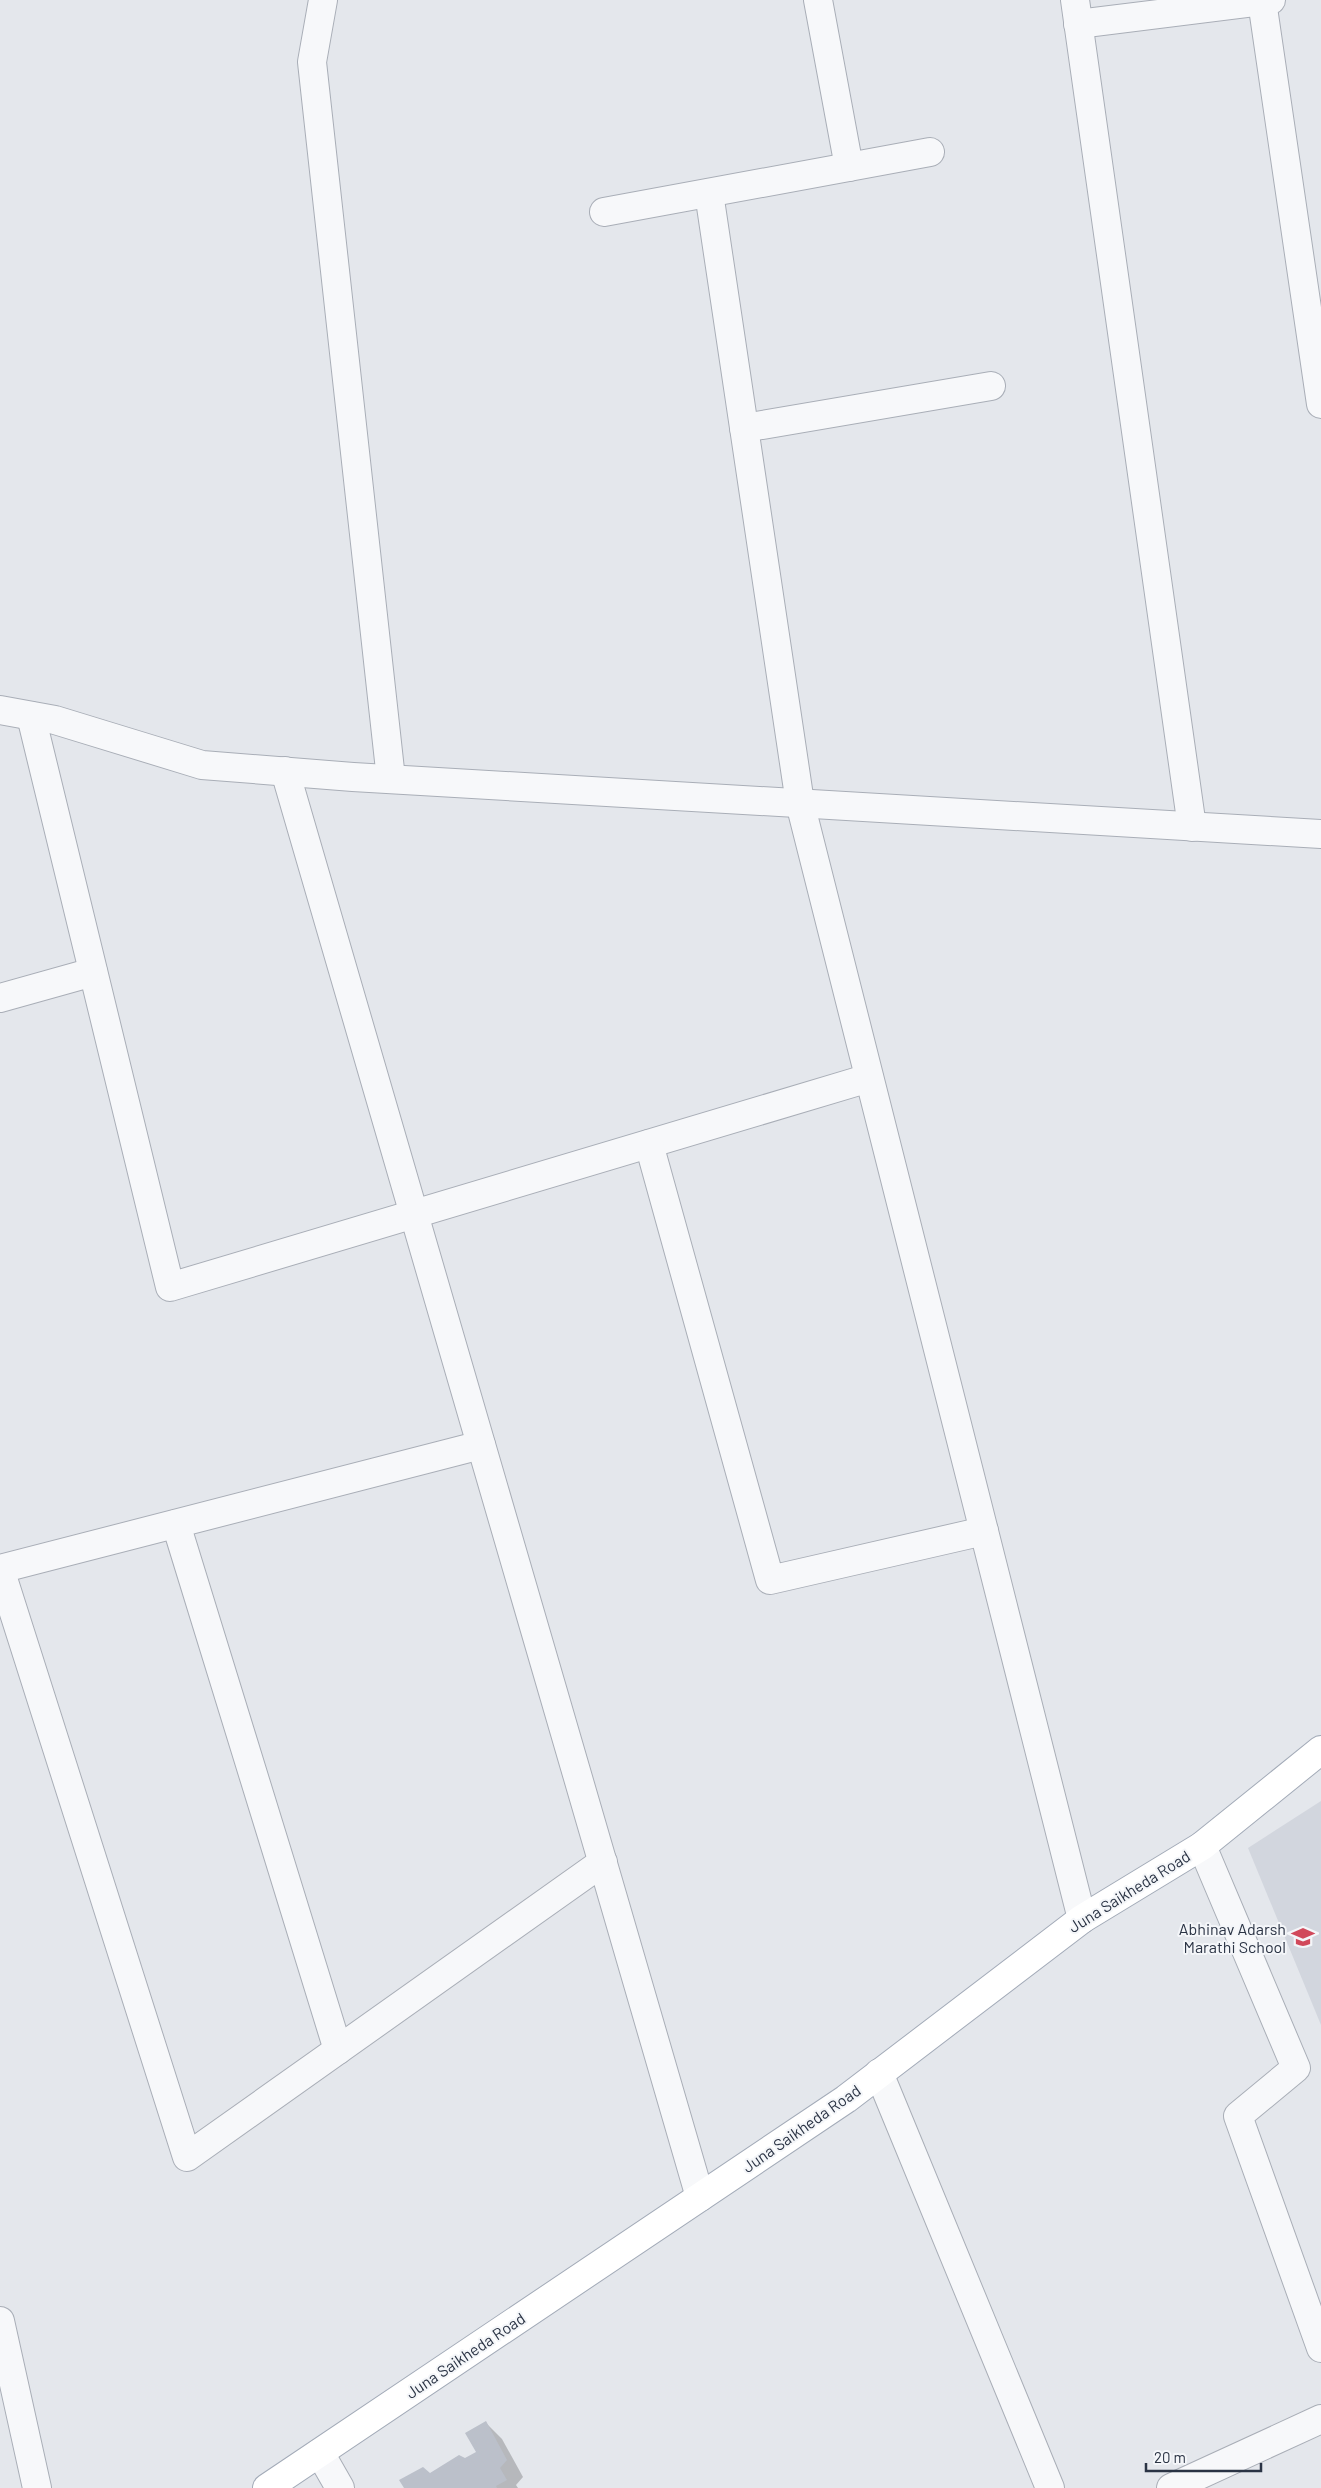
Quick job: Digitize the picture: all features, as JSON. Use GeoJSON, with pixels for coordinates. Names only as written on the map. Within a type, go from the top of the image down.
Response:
{"type":"FeatureCollection","features":[{"type":"Feature","properties":{"kind":"main road","name":"Juna Saikheda Road"},"geometry":{"type":"LineString","coordinates":[[267,2488],[700,2197],[879,2073],[1082,1919],[1202,1846],[1321,1750]]}},
{"type":"Feature","properties":{"kind":"street"},"geometry":{"type":"LineString","coordinates":[[323,0],[312,62],[392,779]]}},
{"type":"Feature","properties":{"kind":"street"},"geometry":{"type":"LineString","coordinates":[[818,0],[849,167]]}},
{"type":"Feature","properties":{"kind":"street"},"geometry":{"type":"LineString","coordinates":[[1192,827],[1076,12],[1266,0],[1321,404]]}},
{"type":"Feature","properties":{"kind":"street"},"geometry":{"type":"LineString","coordinates":[[604,212],[930,152]]}},
{"type":"Feature","properties":{"kind":"street"},"geometry":{"type":"LineString","coordinates":[[709,193],[800,803],[1082,1919]]}},
{"type":"Feature","properties":{"kind":"street"},"geometry":{"type":"LineString","coordinates":[[744,428],[991,386]]}},
{"type":"Feature","properties":{"kind":"street"},"geometry":{"type":"LineString","coordinates":[[0,710],[56,720],[202,765],[392,779],[1321,834]]}},
{"type":"Feature","properties":{"kind":"street"},"geometry":{"type":"LineString","coordinates":[[31,716],[170,1287],[869,1078]]}},
{"type":"Feature","properties":{"kind":"street"},"geometry":{"type":"LineString","coordinates":[[285,772],[700,2197]]}},
{"type":"Feature","properties":{"kind":"street"},"geometry":{"type":"LineString","coordinates":[[0,998],[93,972]]}},
{"type":"Feature","properties":{"kind":"street"},"geometry":{"type":"LineString","coordinates":[[649,1144],[770,1580],[984,1531]]}},
{"type":"Feature","properties":{"kind":"street"},"geometry":{"type":"LineString","coordinates":[[481,1445],[0,1569],[187,2157],[603,1862]]}},
{"type":"Feature","properties":{"kind":"street"},"geometry":{"type":"LineString","coordinates":[[176,1524],[338,2050]]}},
{"type":"Feature","properties":{"kind":"street"},"geometry":{"type":"LineString","coordinates":[[1202,1846],[1296,2068],[1238,2116],[1321,2348]]}},
{"type":"Feature","properties":{"kind":"street"},"geometry":{"type":"LineString","coordinates":[[879,2073],[1050,2488]]}},
{"type":"Feature","properties":{"kind":"street"},"geometry":{"type":"LineString","coordinates":[[0,2321],[37,2488]]}},
{"type":"Feature","properties":{"kind":"street"},"geometry":{"type":"LineString","coordinates":[[1171,2488],[1321,2419]]}},
{"type":"Feature","properties":{"kind":"street"},"geometry":{"type":"LineString","coordinates":[[320,2452],[340,2488]]}},
{"type":"Feature","properties":{"kind":"shaded area","name":"Abhinav Adarsh Marathi School"},"geometry":{"type":"Polygon","coordinates":[[[1321,1801],[1321,2025],[1248,1848],[1321,1801]]]}},
{"type":"Feature","properties":{"kind":"building"},"geometry":{"type":"Polygon","coordinates":[[[486,2421],[507,2460],[500,2468],[507,2480],[496,2486],[497,2488],[404,2488],[399,2480],[423,2467],[430,2473],[459,2455],[465,2458],[476,2452],[465,2433],[486,2421]]]}},
{"type":"Feature","properties":{"kind":"place","name":"Abhinav Adarsh Marathi School"},"geometry":{"type":"Point","coordinates":[1303,1937]}}]}
